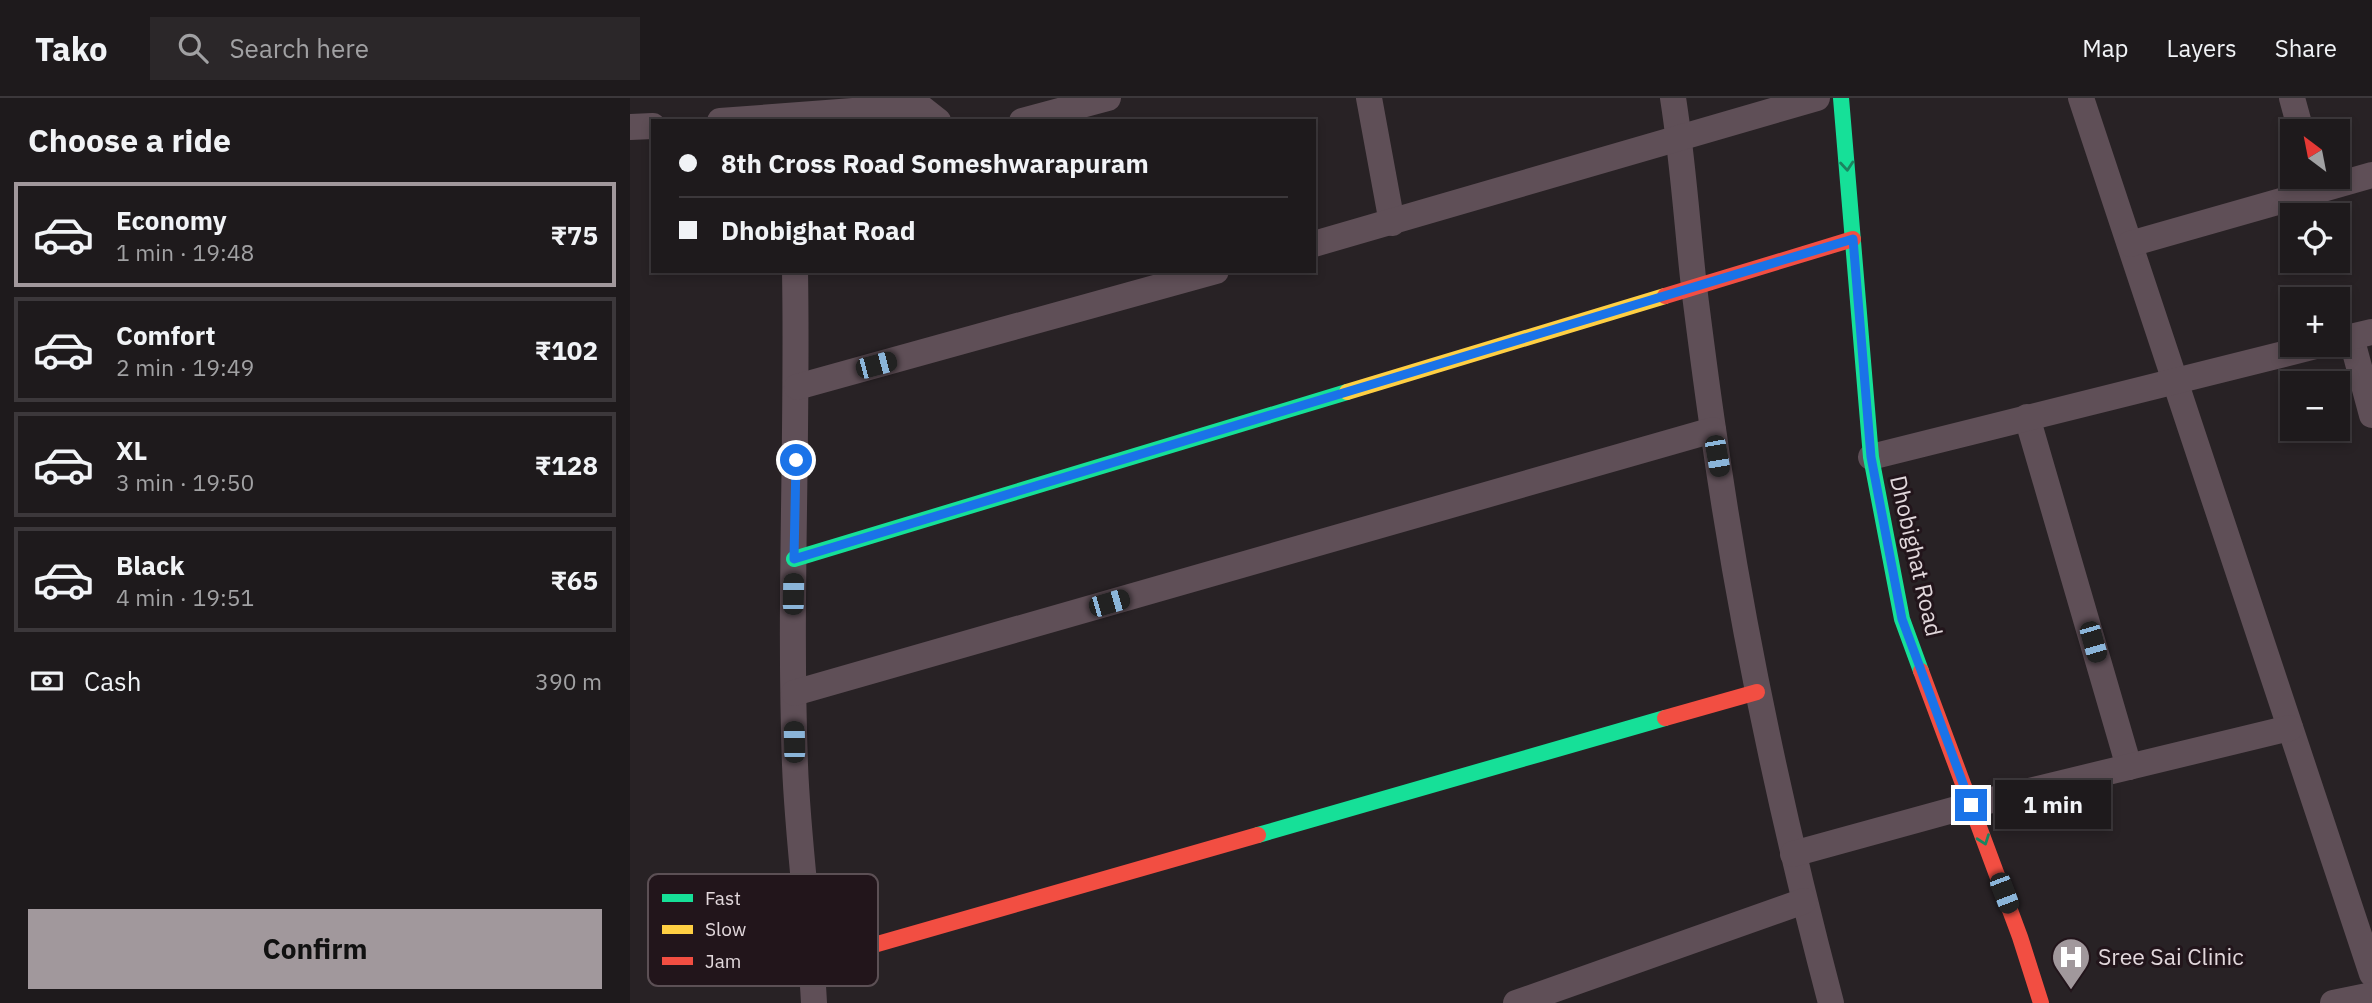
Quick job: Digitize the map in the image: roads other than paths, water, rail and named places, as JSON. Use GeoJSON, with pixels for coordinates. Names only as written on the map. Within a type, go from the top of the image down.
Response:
{"type":"FeatureCollection","features":[{"type":"Feature","properties":{"kind":"street"},"geometry":{"type":"LineString","coordinates":[[1029,119],[1108,98]]}},
{"type":"Feature","properties":{"kind":"street"},"geometry":{"type":"LineString","coordinates":[[1369,98],[1392,223]]}},
{"type":"Feature","properties":{"kind":"street"},"geometry":{"type":"LineString","coordinates":[[1673,98],[1713,430],[1757,692],[1804,901],[1831,1003]]}},
{"type":"Feature","properties":{"kind":"street"},"geometry":{"type":"LineString","coordinates":[[1316,243],[1817,98]]}},
{"type":"Feature","properties":{"kind":"street","name":"Dhobighat Road"},"geometry":{"type":"LineString","coordinates":[[1841,98],[1871,457],[1902,619],[2020,937],[2041,1003]]}},
{"type":"Feature","properties":{"kind":"street"},"geometry":{"type":"LineString","coordinates":[[2081,98],[2372,974]]}},
{"type":"Feature","properties":{"kind":"street"},"geometry":{"type":"LineString","coordinates":[[2292,98],[2298,119]]}},
{"type":"Feature","properties":{"kind":"street"},"geometry":{"type":"LineString","coordinates":[[734,119],[791,111],[926,108]]}},
{"type":"Feature","properties":{"kind":"street"},"geometry":{"type":"LineString","coordinates":[[630,127],[651,126]]}},
{"type":"Feature","properties":{"kind":"street"},"geometry":{"type":"LineString","coordinates":[[2350,178],[2372,175]]}},
{"type":"Feature","properties":{"kind":"street"},"geometry":{"type":"LineString","coordinates":[[2130,244],[2299,189]]}},
{"type":"Feature","properties":{"kind":"street"},"geometry":{"type":"LineString","coordinates":[[794,559],[1853,239]]}},
{"type":"Feature","properties":{"kind":"street"},"geometry":{"type":"LineString","coordinates":[[795,273],[795,766],[804,874]]}},
{"type":"Feature","properties":{"kind":"street"},"geometry":{"type":"LineString","coordinates":[[797,387],[1209,273]]}},
{"type":"Feature","properties":{"kind":"street"},"geometry":{"type":"LineString","coordinates":[[2354,337],[2372,415]]}},
{"type":"Feature","properties":{"kind":"street"},"geometry":{"type":"LineString","coordinates":[[1871,457],[2280,355]]}},
{"type":"Feature","properties":{"kind":"street"},"geometry":{"type":"LineString","coordinates":[[2027,417],[2129,767]]}},
{"type":"Feature","properties":{"kind":"street"},"geometry":{"type":"LineString","coordinates":[[794,693],[1713,430]]}},
{"type":"Feature","properties":{"kind":"street"},"geometry":{"type":"LineString","coordinates":[[878,944],[1757,692]]}},
{"type":"Feature","properties":{"kind":"street"},"geometry":{"type":"LineString","coordinates":[[1793,854],[1971,805],[2290,727]]}},
{"type":"Feature","properties":{"kind":"street"},"geometry":{"type":"LineString","coordinates":[[1516,1003],[1804,901]]}},
{"type":"Feature","properties":{"kind":"street"},"geometry":{"type":"LineString","coordinates":[[2333,1003],[2372,995]]}},
{"type":"Feature","properties":{"kind":"place","name":"Sree Sai Clinic"},"geometry":{"type":"Point","coordinates":[2071,991]}}]}
